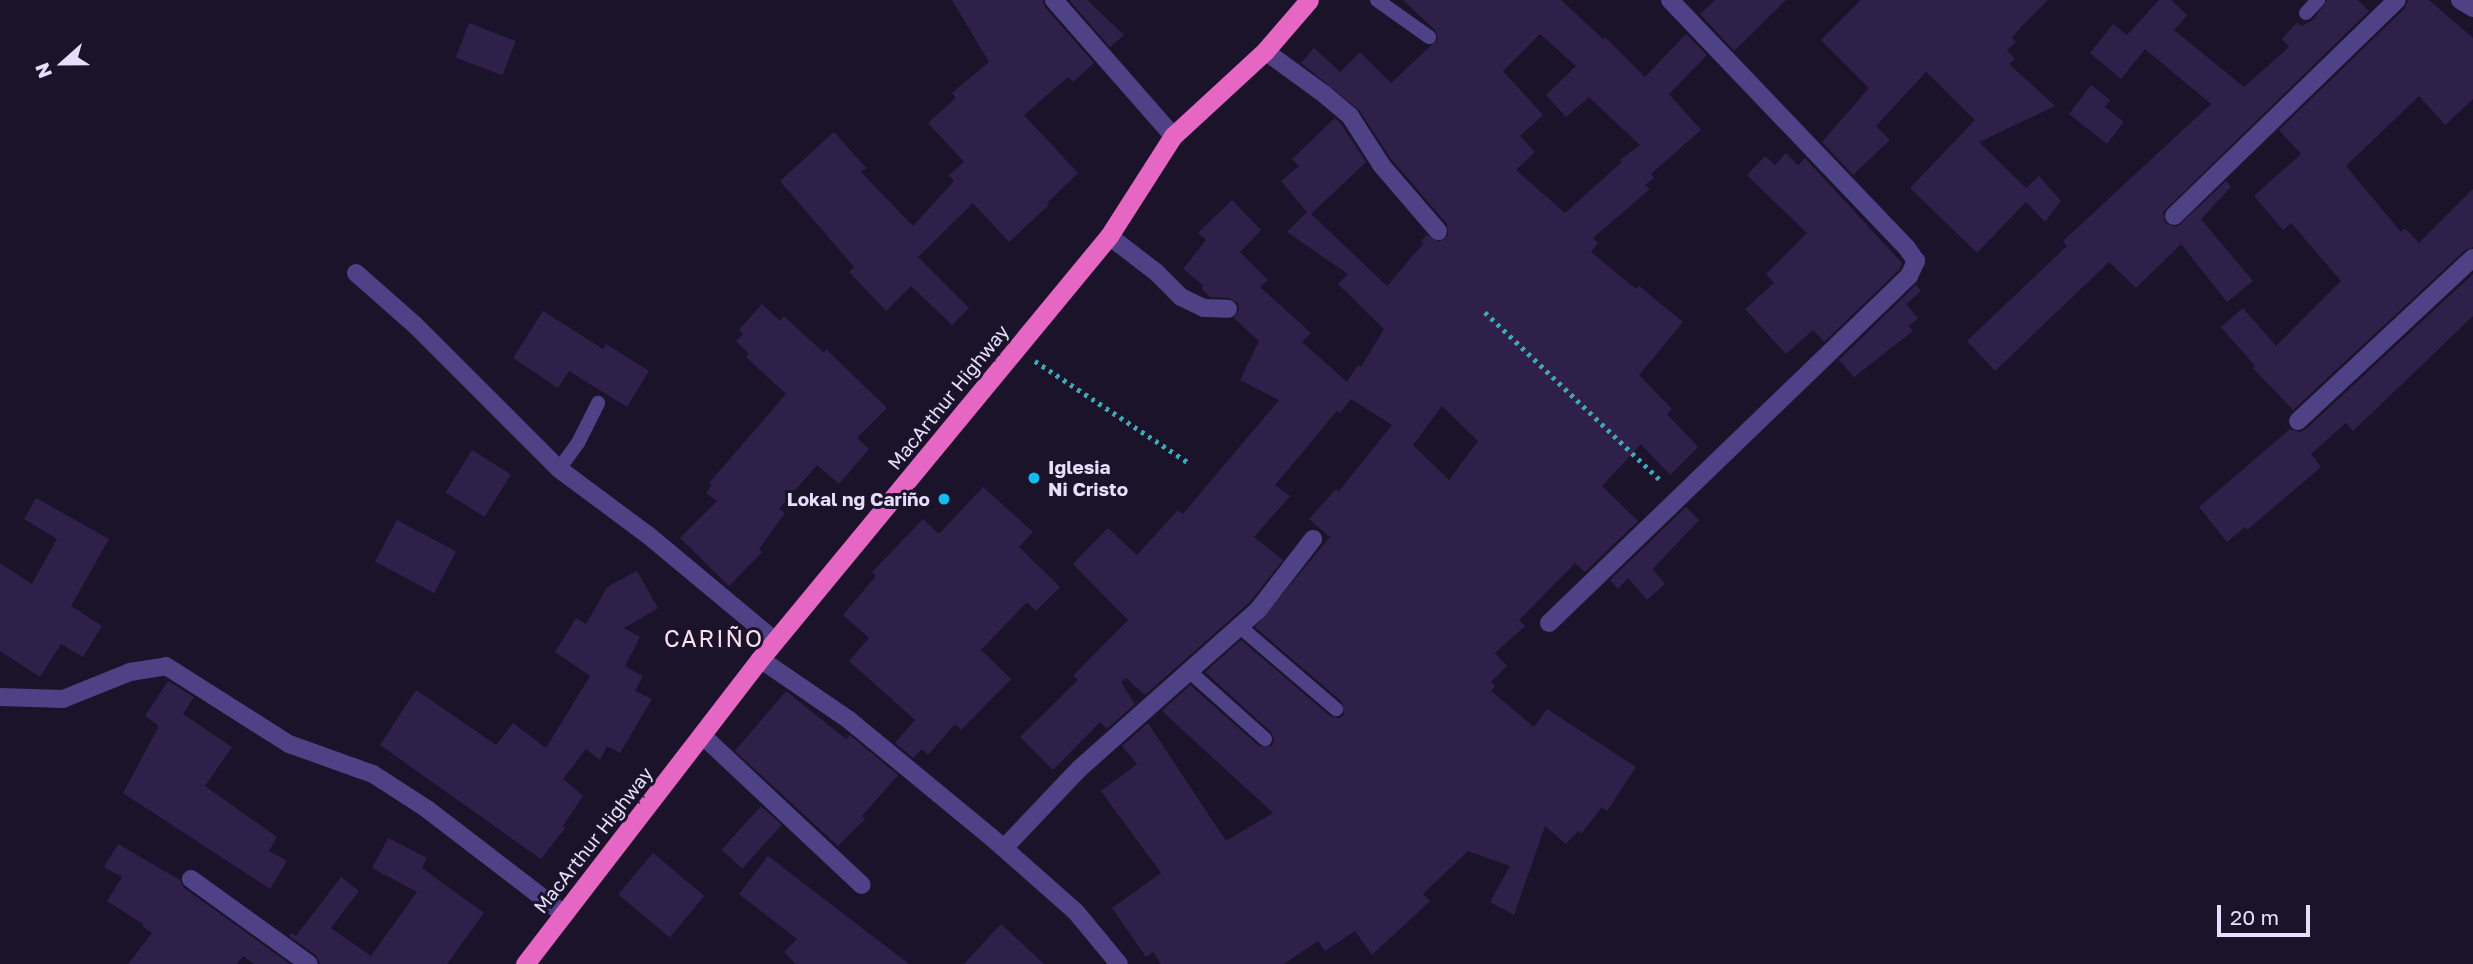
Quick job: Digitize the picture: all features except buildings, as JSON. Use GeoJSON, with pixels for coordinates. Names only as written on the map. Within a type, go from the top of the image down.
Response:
{"type":"FeatureCollection","features":[{"type":"Feature","properties":{"kind":"highway","name":"MacArthur Highway"},"geometry":{"type":"LineString","coordinates":[[526,964],[760,659],[1109,236],[1173,136],[1265,51],[1309,0]]}},
{"type":"Feature","properties":{"kind":"street"},"geometry":{"type":"LineString","coordinates":[[1054,0],[1173,136]]}},
{"type":"Feature","properties":{"kind":"street"},"geometry":{"type":"LineString","coordinates":[[1549,623],[1909,276],[1916,261],[1907,248],[1670,0]]}},
{"type":"Feature","properties":{"kind":"street"},"geometry":{"type":"LineString","coordinates":[[2174,216],[2397,0]]}},
{"type":"Feature","properties":{"kind":"street"},"geometry":{"type":"LineString","coordinates":[[2460,0],[2473,8]]}},
{"type":"Feature","properties":{"kind":"street"},"geometry":{"type":"LineString","coordinates":[[1265,51],[1324,93],[1350,116],[1382,166],[1438,231]]}},
{"type":"Feature","properties":{"kind":"street"},"geometry":{"type":"LineString","coordinates":[[1109,236],[1157,273],[1181,297],[1204,308],[1228,309]]}},
{"type":"Feature","properties":{"kind":"street"},"geometry":{"type":"LineString","coordinates":[[2298,421],[2473,258]]}},
{"type":"Feature","properties":{"kind":"street"},"geometry":{"type":"LineString","coordinates":[[356,273],[415,325],[559,469],[648,534],[775,641]]}},
{"type":"Feature","properties":{"kind":"street"},"geometry":{"type":"LineString","coordinates":[[1004,848],[1079,769],[1258,610],[1313,539]]}},
{"type":"Feature","properties":{"kind":"street"},"geometry":{"type":"LineString","coordinates":[[760,659],[849,720],[1004,848],[1076,912],[1119,964]]}},
{"type":"Feature","properties":{"kind":"street"},"geometry":{"type":"LineString","coordinates":[[0,697],[62,699],[130,672],[166,666],[289,744],[373,774],[427,808],[564,914]]}},
{"type":"Feature","properties":{"kind":"street"},"geometry":{"type":"LineString","coordinates":[[702,735],[862,885]]}},
{"type":"Feature","properties":{"kind":"street"},"geometry":{"type":"LineString","coordinates":[[191,879],[309,964]]}},
{"type":"Feature","properties":{"kind":"lane"},"geometry":{"type":"LineString","coordinates":[[1377,0],[1429,37]]}},
{"type":"Feature","properties":{"kind":"lane"},"geometry":{"type":"LineString","coordinates":[[2306,13],[2318,0]]}},
{"type":"Feature","properties":{"kind":"lane"},"geometry":{"type":"LineString","coordinates":[[559,469],[578,443],[598,403]]}},
{"type":"Feature","properties":{"kind":"lane"},"geometry":{"type":"LineString","coordinates":[[1239,626],[1336,709]]}},
{"type":"Feature","properties":{"kind":"lane"},"geometry":{"type":"LineString","coordinates":[[1189,671],[1265,739]]}},
{"type":"Feature","properties":{"kind":"path"},"geometry":{"type":"LineString","coordinates":[[1485,312],[1677,497]]}},
{"type":"Feature","properties":{"kind":"path"},"geometry":{"type":"LineString","coordinates":[[1017,349],[1189,463]]}},
{"type":"Feature","properties":{"kind":"place","name":"Iglesia Ni Cristo"},"geometry":{"type":"Point","coordinates":[1034,478]}},
{"type":"Feature","properties":{"kind":"place","name":"Lokal ng Cariño"},"geometry":{"type":"Point","coordinates":[944,499]}},
{"type":"Feature","properties":{"kind":"district","name":"CARIÑO"},"geometry":{"type":"Point","coordinates":[714,638]}}]}
